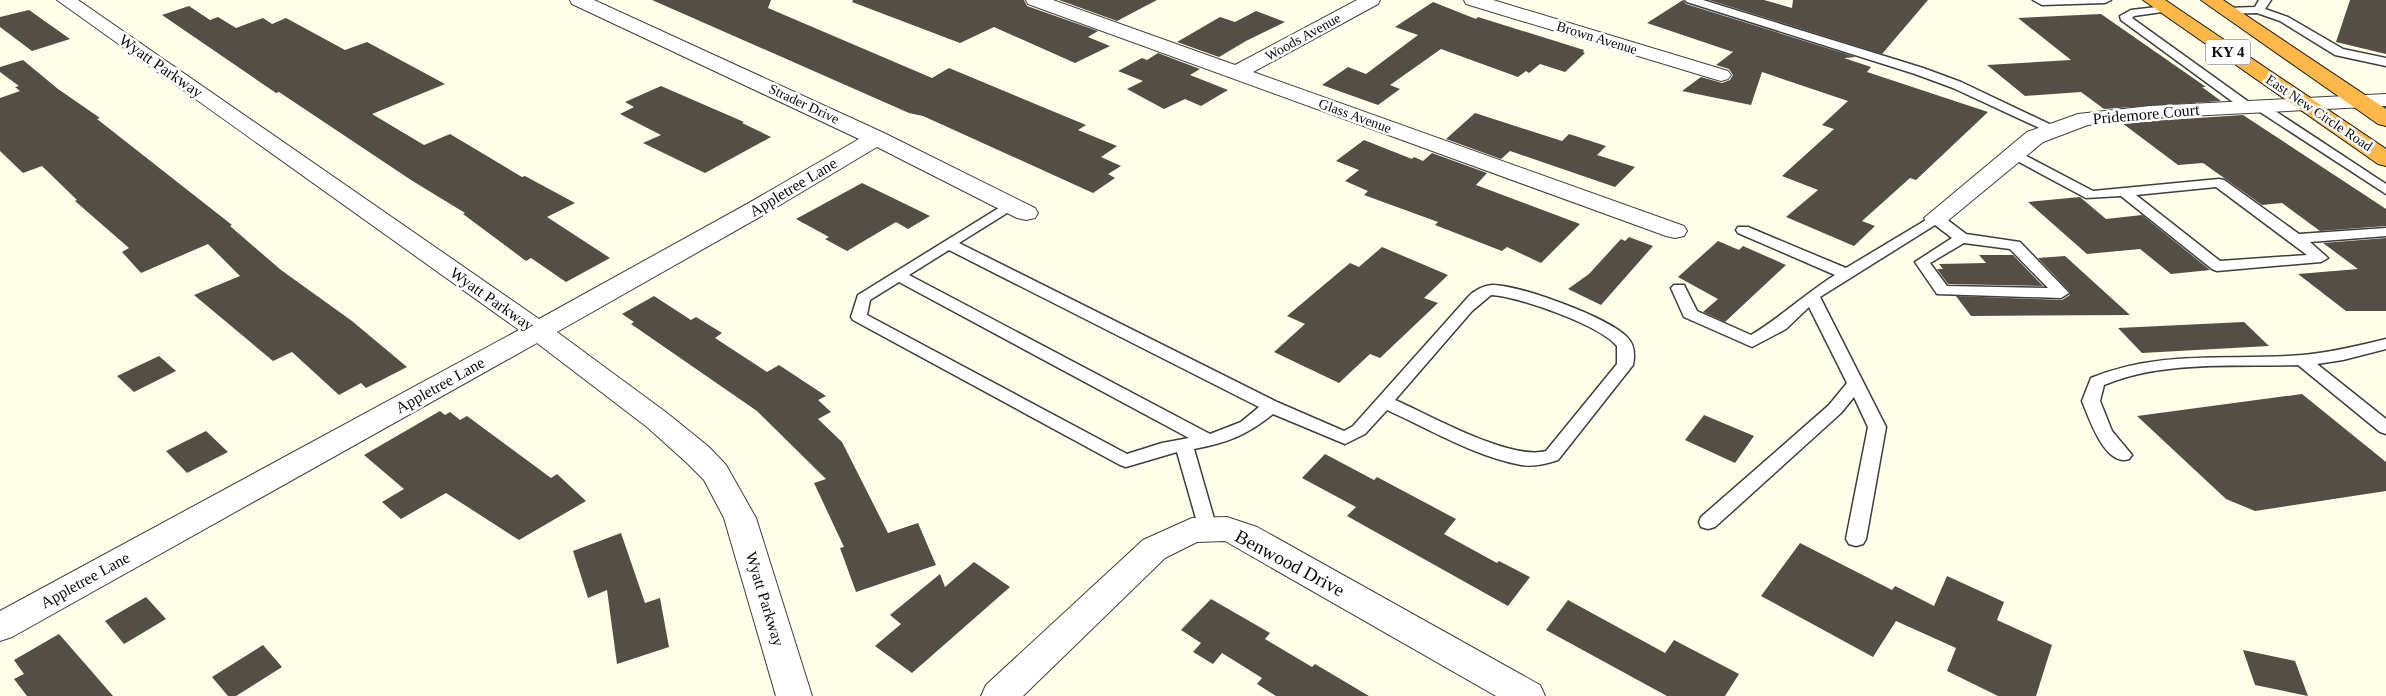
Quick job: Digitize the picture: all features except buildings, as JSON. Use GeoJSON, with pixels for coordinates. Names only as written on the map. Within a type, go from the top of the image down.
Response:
{"type":"FeatureCollection","features":[{"type":"Feature","properties":{"kind":"highway","name":"East New Circle Road"},"geometry":{"type":"LineString","coordinates":[[2158,5],[2386,158]]}},
{"type":"Feature","properties":{"kind":"highway","name":"East New Circle Road"},"geometry":{"type":"LineString","coordinates":[[2218,5],[2386,119]]}},
{"type":"Feature","properties":{"kind":"street","name":"Wyatt Parkway"},"geometry":{"type":"LineString","coordinates":[[66,0],[538,331],[657,420],[698,454],[715,473],[740,518],[794,696]]}},
{"type":"Feature","properties":{"kind":"street","name":"Strader Drive"},"geometry":{"type":"LineString","coordinates":[[579,0],[876,138],[1018,209]]}},
{"type":"Feature","properties":{"kind":"street","name":"Glass Avenue"},"geometry":{"type":"LineString","coordinates":[[1035,0],[1675,231]]}},
{"type":"Feature","properties":{"kind":"street","name":"Woods Avenue"},"geometry":{"type":"LineString","coordinates":[[1236,73],[1370,0]]}},
{"type":"Feature","properties":{"kind":"street","name":"Brown Avenue"},"geometry":{"type":"LineString","coordinates":[[1473,0],[1721,75]]}},
{"type":"Feature","properties":{"kind":"street","name":"Pridemore Court"},"geometry":{"type":"LineString","coordinates":[[1936,218],[2013,153],[2035,137],[2053,129],[2086,119],[2113,115],[2253,106],[2386,100]]}},
{"type":"Feature","properties":{"kind":"street","name":"Appletree Lane"},"geometry":{"type":"LineString","coordinates":[[0,627],[538,331],[756,209],[876,138]]}},
{"type":"Feature","properties":{"kind":"street","name":"Benwood Drive"},"geometry":{"type":"LineString","coordinates":[[999,696],[1154,549],[1192,530],[1208,529],[1227,529],[1246,536],[1527,696]]}},
{"type":"Feature","properties":{"kind":"lane"},"geometry":{"type":"LineString","coordinates":[[1690,0],[1919,71],[1957,85],[2053,129]]}},
{"type":"Feature","properties":{"kind":"lane"},"geometry":{"type":"LineString","coordinates":[[2039,0],[2042,2],[2105,0]]}},
{"type":"Feature","properties":{"kind":"lane"},"geometry":{"type":"LineString","coordinates":[[2158,5],[2130,13],[2126,16],[2127,20],[2253,106],[2386,190]]}},
{"type":"Feature","properties":{"kind":"lane"},"geometry":{"type":"LineString","coordinates":[[2218,5],[2262,5],[2339,52],[2386,62]]}},
{"type":"Feature","properties":{"kind":"lane"},"geometry":{"type":"LineString","coordinates":[[2013,153],[2091,195],[2219,183],[2321,258],[2217,266],[2124,192]]}},
{"type":"Feature","properties":{"kind":"lane"},"geometry":{"type":"LineString","coordinates":[[1018,209],[949,244],[863,298],[859,317],[1126,461],[1184,444],[1220,438],[1246,426],[1271,406]]}},
{"type":"Feature","properties":{"kind":"lane"},"geometry":{"type":"LineString","coordinates":[[1679,288],[1690,314],[1752,342],[1780,325],[1812,296],[1936,218],[1962,238],[2015,245],[2061,293],[1942,291],[1922,262],[1962,238]]}},
{"type":"Feature","properties":{"kind":"lane"},"geometry":{"type":"LineString","coordinates":[[1743,230],[1847,274]]}},
{"type":"Feature","properties":{"kind":"lane"},"geometry":{"type":"LineString","coordinates":[[2296,239],[2386,232]]}},
{"type":"Feature","properties":{"kind":"lane"},"geometry":{"type":"LineString","coordinates":[[949,244],[1271,406],[1345,438],[1359,430],[1466,308],[1481,294],[1491,290],[1512,292],[1536,299],[1612,332],[1622,342],[1628,353],[1625,365],[1552,456],[1541,459],[1522,459],[1493,451],[1385,402]]}},
{"type":"Feature","properties":{"kind":"lane"},"geometry":{"type":"LineString","coordinates":[[898,276],[1207,440]]}},
{"type":"Feature","properties":{"kind":"lane"},"geometry":{"type":"LineString","coordinates":[[1812,296],[1877,428],[1856,539]]}},
{"type":"Feature","properties":{"kind":"lane"},"geometry":{"type":"LineString","coordinates":[[2123,455],[2104,434],[2091,402],[2097,382],[2123,371],[2184,362],[2302,360],[2343,355],[2386,344]]}},
{"type":"Feature","properties":{"kind":"lane"},"geometry":{"type":"LineString","coordinates":[[2302,360],[2386,428]]}},
{"type":"Feature","properties":{"kind":"lane"},"geometry":{"type":"LineString","coordinates":[[1708,522],[1835,409],[1855,384]]}},
{"type":"Feature","properties":{"kind":"lane"},"geometry":{"type":"LineString","coordinates":[[1184,444],[1208,529]]}}]}
